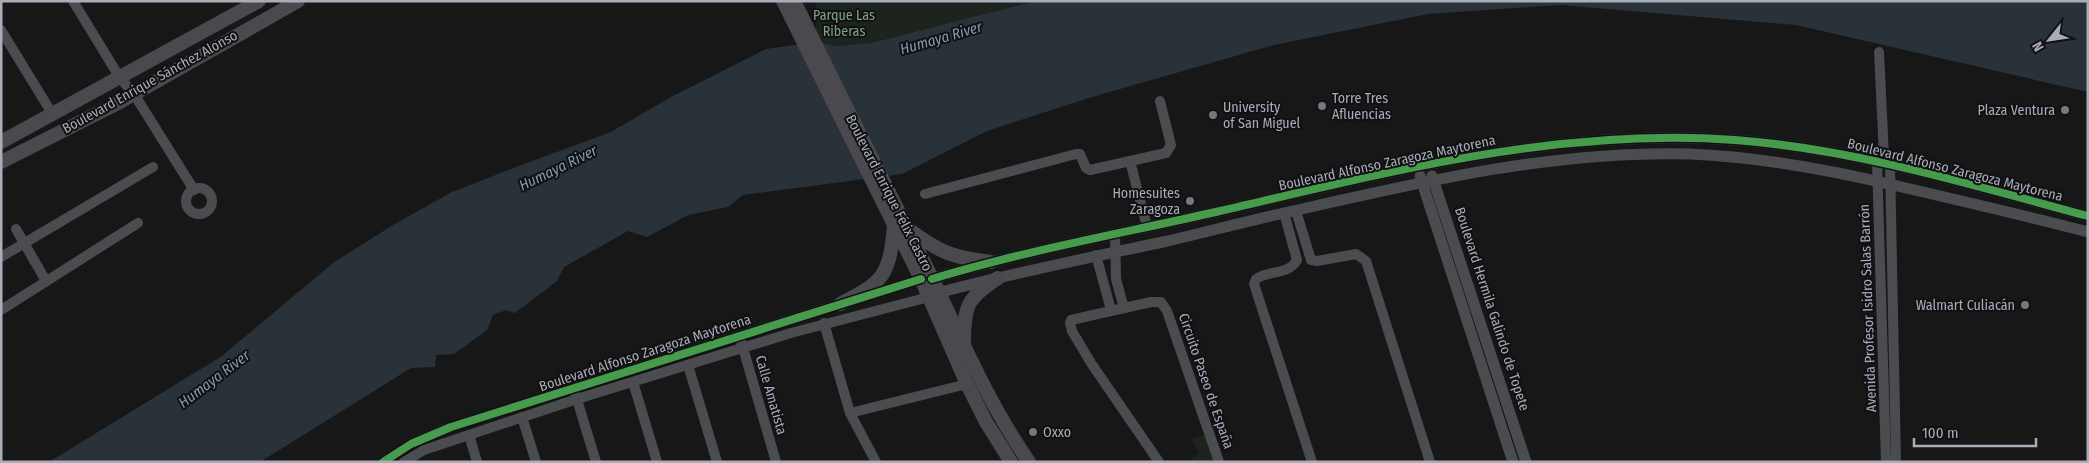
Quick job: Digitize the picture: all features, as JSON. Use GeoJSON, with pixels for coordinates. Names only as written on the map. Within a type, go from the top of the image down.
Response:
{"type":"FeatureCollection","features":[{"type":"Feature","properties":{"kind":"main road","name":"Boulevard Enrique Sánchez Alonso"},"geometry":{"type":"LineString","coordinates":[[1,142],[258,1]]}},
{"type":"Feature","properties":{"kind":"main road","name":"Boulevard Enrique Sánchez Alonso"},"geometry":{"type":"LineString","coordinates":[[1,162],[134,94],[298,1]]}},
{"type":"Feature","properties":{"kind":"main road","name":"Boulevard Enrique Félix Castro"},"geometry":{"type":"LineString","coordinates":[[783,1],[934,295],[1003,423],[1029,462]]}},
{"type":"Feature","properties":{"kind":"main road","name":"Boulevard Enrique Félix Castro"},"geometry":{"type":"LineString","coordinates":[[794,1],[887,201]]}},
{"type":"Feature","properties":{"kind":"main road"},"geometry":{"type":"LineString","coordinates":[[840,304],[870,288],[884,272],[900,227],[952,256],[991,262]]}},
{"type":"Feature","properties":{"kind":"main road"},"geometry":{"type":"LineString","coordinates":[[964,348],[964,320],[970,301],[978,291],[998,278]]}},
{"type":"Feature","properties":{"kind":"main road","name":"Boulevard Enrique Félix Castro"},"geometry":{"type":"LineString","coordinates":[[934,295],[967,384],[986,422],[1011,462]]}},
{"type":"Feature","properties":{"kind":"street"},"geometry":{"type":"LineString","coordinates":[[73,1],[120,78],[134,94],[194,190]]}},
{"type":"Feature","properties":{"kind":"street"},"geometry":{"type":"LineString","coordinates":[[1,30],[53,115]]}},
{"type":"Feature","properties":{"kind":"street","name":"Avenida Profesor Isidro Salas Barrón"},"geometry":{"type":"LineString","coordinates":[[1878,52],[1884,161],[1890,184],[1896,462]]}},
{"type":"Feature","properties":{"kind":"street"},"geometry":{"type":"LineString","coordinates":[[925,194],[1076,154],[1080,154],[1086,168],[1090,170],[1166,153],[1171,148],[1160,101]]}},
{"type":"Feature","properties":{"kind":"street"},"geometry":{"type":"LineString","coordinates":[[1641,138],[1642,154]]}},
{"type":"Feature","properties":{"kind":"street","name":"Boulevard Alfonso Zaragoza Maytorena"},"geometry":{"type":"LineString","coordinates":[[383,462],[415,454],[522,417],[576,394],[739,336],[926,279],[991,262],[1417,168],[1547,145],[1641,138],[1701,138],[1760,143],[1884,161],[2088,216]]}},
{"type":"Feature","properties":{"kind":"street","name":"Boulevard Alfonso Zaragoza Maytorena"},"geometry":{"type":"LineString","coordinates":[[404,462],[451,427],[576,394],[633,382],[824,323],[1096,255],[1296,210],[1528,163],[1642,154],[1691,154],[1755,159],[1813,167],[1878,180],[2088,232]]}},
{"type":"Feature","properties":{"kind":"street"},"geometry":{"type":"LineString","coordinates":[[1130,161],[1147,227]]}},
{"type":"Feature","properties":{"kind":"street","name":"Avenida Profesor Isidro Salas Barrón"},"geometry":{"type":"LineString","coordinates":[[1884,161],[1878,180],[1886,462]]}},
{"type":"Feature","properties":{"kind":"street"},"geometry":{"type":"LineString","coordinates":[[1,257],[153,166]]}},
{"type":"Feature","properties":{"kind":"street","name":"Boulevard Hermila Galindo de Topete"},"geometry":{"type":"LineString","coordinates":[[1429,166],[1428,182],[1513,462]]}},
{"type":"Feature","properties":{"kind":"street","name":"Boulevard Hermila Galindo de Topete"},"geometry":{"type":"LineString","coordinates":[[1417,168],[1428,182],[1526,462]]}},
{"type":"Feature","properties":{"kind":"street"},"geometry":{"type":"LineString","coordinates":[[1296,210],[1311,260],[1318,261],[1356,254],[1366,261],[1430,462]]}},
{"type":"Feature","properties":{"kind":"street"},"geometry":{"type":"LineString","coordinates":[[1284,213],[1297,260],[1288,269],[1261,275],[1254,284],[1312,462]]}},
{"type":"Feature","properties":{"kind":"street"},"geometry":{"type":"LineString","coordinates":[[1,310],[138,223]]}},
{"type":"Feature","properties":{"kind":"street"},"geometry":{"type":"LineString","coordinates":[[16,229],[46,281]]}},
{"type":"Feature","properties":{"kind":"street"},"geometry":{"type":"LineString","coordinates":[[1116,234],[1116,279],[1124,308]]}},
{"type":"Feature","properties":{"kind":"street"},"geometry":{"type":"LineString","coordinates":[[1096,255],[1111,310]]}},
{"type":"Feature","properties":{"kind":"street"},"geometry":{"type":"LineString","coordinates":[[1104,282],[1116,279]]}},
{"type":"Feature","properties":{"kind":"street","name":"Circuito Paseo de España"},"geometry":{"type":"LineString","coordinates":[[1159,462],[1091,363],[1070,327],[1071,320],[1157,301],[1165,306],[1220,462]]}},
{"type":"Feature","properties":{"kind":"street"},"geometry":{"type":"LineString","coordinates":[[824,323],[850,413],[876,462]]}},
{"type":"Feature","properties":{"kind":"street","name":"Calle Amatista"},"geometry":{"type":"LineString","coordinates":[[739,336],[776,462]]}},
{"type":"Feature","properties":{"kind":"street"},"geometry":{"type":"LineString","coordinates":[[688,365],[717,462]]}},
{"type":"Feature","properties":{"kind":"street"},"geometry":{"type":"LineString","coordinates":[[633,382],[657,462]]}},
{"type":"Feature","properties":{"kind":"street"},"geometry":{"type":"LineString","coordinates":[[850,413],[967,384]]}},
{"type":"Feature","properties":{"kind":"street"},"geometry":{"type":"LineString","coordinates":[[576,394],[596,462]]}},
{"type":"Feature","properties":{"kind":"street"},"geometry":{"type":"LineString","coordinates":[[522,417],[536,462]]}},
{"type":"Feature","properties":{"kind":"street"},"geometry":{"type":"LineString","coordinates":[[469,435],[477,462]]}},
{"type":"Feature","properties":{"kind":"green space","name":"Parque Las Riberas"},"geometry":{"type":"Polygon","coordinates":[[[816,1],[1036,1],[871,43],[838,46],[816,42],[816,1]]]}},
{"type":"Feature","properties":{"kind":"green space"},"geometry":{"type":"Polygon","coordinates":[[[1204,435],[1214,462],[1188,462],[1199,452],[1190,439],[1204,435]]]}},
{"type":"Feature","properties":{"kind":"water","name":"Humaya River"},"geometry":{"type":"Polygon","coordinates":[[[1036,1],[2088,1],[2088,92],[1796,25],[1561,5],[1428,14],[1274,45],[1092,97],[987,131],[902,174],[743,195],[728,207],[688,215],[647,237],[628,231],[564,267],[557,281],[515,313],[506,310],[493,315],[487,330],[454,354],[436,355],[435,367],[411,368],[260,462],[49,462],[222,356],[333,263],[393,225],[450,193],[611,132],[671,97],[766,49],[816,42],[838,46],[871,43],[1036,1]]]}},
{"type":"Feature","properties":{"kind":"cycle path"},"geometry":{"type":"LineString","coordinates":[[932,279],[1040,251],[1411,168],[1540,146],[1604,140],[1670,138],[1735,140],[1824,151],[1913,170],[2088,216]]}},
{"type":"Feature","properties":{"kind":"cycle path"},"geometry":{"type":"LineString","coordinates":[[383,462],[411,444],[451,427],[921,279]]}},
{"type":"Feature","properties":{"kind":"place","name":"Torre Tres Afluencias"},"geometry":{"type":"Point","coordinates":[1322,106]}},
{"type":"Feature","properties":{"kind":"place","name":"Plaza Ventura"},"geometry":{"type":"Point","coordinates":[2065,110]}},
{"type":"Feature","properties":{"kind":"place","name":"University of San Miguel"},"geometry":{"type":"Point","coordinates":[1213,115]}},
{"type":"Feature","properties":{"kind":"place","name":"Homesuites Zaragoza"},"geometry":{"type":"Point","coordinates":[1190,201]}},
{"type":"Feature","properties":{"kind":"place","name":"Walmart Culiacán"},"geometry":{"type":"Point","coordinates":[2025,305]}},
{"type":"Feature","properties":{"kind":"place","name":"Oxxo"},"geometry":{"type":"Point","coordinates":[1033,432]}}]}
